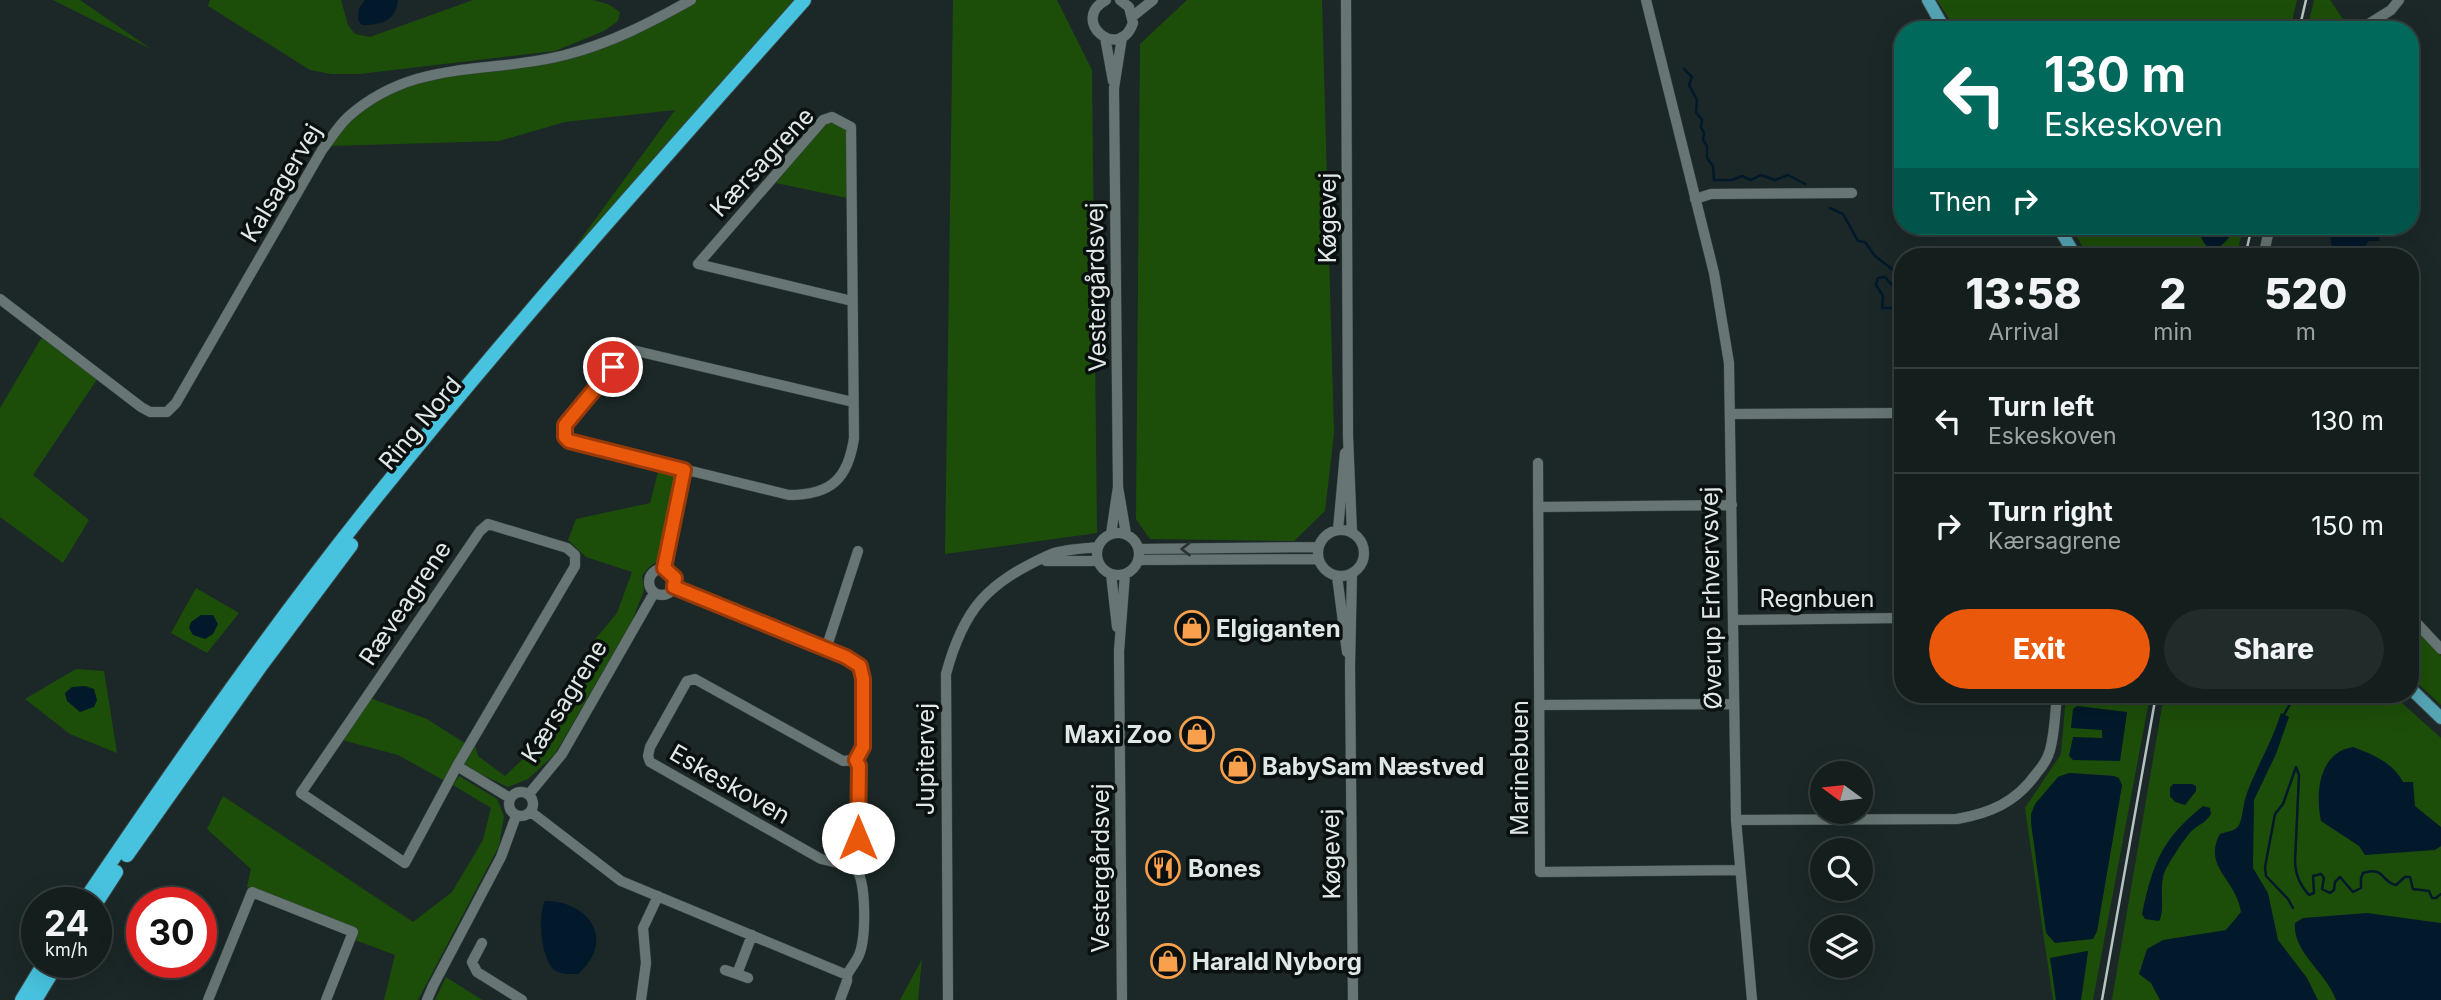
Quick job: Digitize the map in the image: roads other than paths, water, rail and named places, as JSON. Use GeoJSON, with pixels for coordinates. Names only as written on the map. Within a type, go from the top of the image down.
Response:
{"type":"FeatureCollection","features":[{"type":"Feature","properties":{"kind":"highway"},"geometry":{"type":"LineString","coordinates":[[94,887],[253,657],[390,480],[533,309],[804,0]]}},
{"type":"Feature","properties":{"kind":"highway","name":"Ring Nord"},"geometry":{"type":"LineString","coordinates":[[107,887],[262,664],[397,486],[539,314],[816,0]]}},
{"type":"Feature","properties":{"kind":"highway"},"geometry":{"type":"LineString","coordinates":[[22,1000],[35,978]]}},
{"type":"Feature","properties":{"kind":"highway"},"geometry":{"type":"LineString","coordinates":[[35,1000],[48,978]]}},
{"type":"Feature","properties":{"kind":"main road"},"geometry":{"type":"LineString","coordinates":[[1928,0],[1940,21]]}},
{"type":"Feature","properties":{"kind":"main road"},"geometry":{"type":"LineString","coordinates":[[2419,697],[2441,718]]}},
{"type":"Feature","properties":{"kind":"street","name":"Kalsagervej"},"geometry":{"type":"LineString","coordinates":[[0,299],[141,407],[150,412],[167,412],[176,403],[322,150],[346,118],[372,98],[401,83],[433,74],[562,56],[609,43],[691,0]]}},
{"type":"Feature","properties":{"kind":"street","name":"Vestergårdsvej"},"geometry":{"type":"LineString","coordinates":[[1106,0],[1096,8],[1093,21],[1095,28],[1105,37],[1114,88],[1118,486],[1126,534]]}},
{"type":"Feature","properties":{"kind":"street"},"geometry":{"type":"LineString","coordinates":[[1126,1],[1133,16],[1153,0]]}},
{"type":"Feature","properties":{"kind":"street","name":"Køgevej"},"geometry":{"type":"LineString","coordinates":[[1346,0],[1348,436],[1352,533]]}},
{"type":"Feature","properties":{"kind":"street","name":"Øverup Erhvervsvej"},"geometry":{"type":"LineString","coordinates":[[1644,0],[1696,199],[1726,333],[1729,363],[1736,820],[1752,1000]]}},
{"type":"Feature","properties":{"kind":"street"},"geometry":{"type":"LineString","coordinates":[[2373,21],[2391,10],[2399,0]]}},
{"type":"Feature","properties":{"kind":"street","name":"Vestergårdsvej"},"geometry":{"type":"LineString","coordinates":[[1114,88],[1122,37],[1131,29],[1133,16]]}},
{"type":"Feature","properties":{"kind":"street"},"geometry":{"type":"LineString","coordinates":[[1105,37],[1122,37]]}},
{"type":"Feature","properties":{"kind":"street","name":"Kærsagrene"},"geometry":{"type":"LineString","coordinates":[[852,301],[698,264],[823,120],[832,117],[851,127],[854,438],[846,470],[831,485],[820,491],[789,495],[569,441],[565,437],[565,425],[628,349],[853,402]]}},
{"type":"Feature","properties":{"kind":"street"},"geometry":{"type":"LineString","coordinates":[[1696,199],[1711,194],[1852,193]]}},
{"type":"Feature","properties":{"kind":"street"},"geometry":{"type":"LineString","coordinates":[[1730,414],[1894,413]]}},
{"type":"Feature","properties":{"kind":"street","name":"Køgevej"},"geometry":{"type":"LineString","coordinates":[[1338,530],[1348,436]]}},
{"type":"Feature","properties":{"kind":"street","name":"Marinebuen"},"geometry":{"type":"LineString","coordinates":[[1538,463],[1540,872],[1740,870]]}},
{"type":"Feature","properties":{"kind":"street"},"geometry":{"type":"LineString","coordinates":[[664,568],[684,470]]}},
{"type":"Feature","properties":{"kind":"street","name":"Vestergårdsvej"},"geometry":{"type":"LineString","coordinates":[[1111,534],[1118,486]]}},
{"type":"Feature","properties":{"kind":"street"},"geometry":{"type":"LineString","coordinates":[[1538,506],[1731,505]]}},
{"type":"Feature","properties":{"kind":"street","name":"Ræveagrene"},"geometry":{"type":"LineString","coordinates":[[488,524],[567,548],[575,555],[575,566],[457,766],[405,863],[302,793],[480,531],[488,524]]}},
{"type":"Feature","properties":{"kind":"street"},"geometry":{"type":"LineString","coordinates":[[1338,530],[1352,533],[1364,550],[1362,563],[1352,573],[1337,576],[1323,569],[1318,559],[1318,547],[1324,537],[1338,530]]}},
{"type":"Feature","properties":{"kind":"street"},"geometry":{"type":"LineString","coordinates":[[1111,534],[1126,534],[1134,540],[1139,554],[1131,571],[1111,574],[1105,571],[1098,561],[1098,547],[1101,541],[1111,534]]}},
{"type":"Feature","properties":{"kind":"street","name":"Jupitervej"},"geometry":{"type":"LineString","coordinates":[[1042,561],[1049,555],[1098,547]]}},
{"type":"Feature","properties":{"kind":"street"},"geometry":{"type":"LineString","coordinates":[[1139,554],[1318,547]]}},
{"type":"Feature","properties":{"kind":"street"},"geometry":{"type":"LineString","coordinates":[[826,649],[858,551]]}},
{"type":"Feature","properties":{"kind":"street"},"geometry":{"type":"LineString","coordinates":[[1139,554],[1318,559]]}},
{"type":"Feature","properties":{"kind":"street","name":"Jupitervej"},"geometry":{"type":"LineString","coordinates":[[947,1000],[946,674],[953,649],[965,620],[978,602],[1024,566],[1042,561],[1098,561]]}},
{"type":"Feature","properties":{"kind":"street"},"geometry":{"type":"LineString","coordinates":[[664,568],[675,578],[672,591],[663,595],[654,593],[649,586],[649,578],[653,571],[664,568]]}},
{"type":"Feature","properties":{"kind":"street","name":"Køgevej"},"geometry":{"type":"LineString","coordinates":[[1352,573],[1350,666],[1353,1000]]}},
{"type":"Feature","properties":{"kind":"street","name":"Vestergårdsvej"},"geometry":{"type":"LineString","coordinates":[[1111,574],[1119,651]]}},
{"type":"Feature","properties":{"kind":"street","name":"Vestergårdsvej"},"geometry":{"type":"LineString","coordinates":[[1122,1000],[1119,651],[1125,574]]}},
{"type":"Feature","properties":{"kind":"street","name":"Køgevej"},"geometry":{"type":"LineString","coordinates":[[1337,576],[1350,666]]}},
{"type":"Feature","properties":{"kind":"street"},"geometry":{"type":"LineString","coordinates":[[674,587],[855,662],[863,672],[863,747],[856,760],[859,766],[858,861],[855,867],[863,880],[863,939],[859,955],[847,975],[840,1000]]}},
{"type":"Feature","properties":{"kind":"street","name":"Kærsagrene"},"geometry":{"type":"LineString","coordinates":[[529,794],[562,754],[654,593]]}},
{"type":"Feature","properties":{"kind":"street","name":"Regnbuen"},"geometry":{"type":"LineString","coordinates":[[1733,620],[1894,618]]}},
{"type":"Feature","properties":{"kind":"street"},"geometry":{"type":"LineString","coordinates":[[2419,626],[2441,649]]}},
{"type":"Feature","properties":{"kind":"street","name":"Eskeskoven"},"geometry":{"type":"LineString","coordinates":[[855,867],[821,859],[656,766],[650,762],[648,756],[682,688],[687,681],[695,679],[843,761],[856,760]]}},
{"type":"Feature","properties":{"kind":"street"},"geometry":{"type":"LineString","coordinates":[[1736,820],[1957,819],[1984,814],[2007,803],[2024,789],[2039,771],[2050,752],[2056,703]]}},
{"type":"Feature","properties":{"kind":"street"},"geometry":{"type":"LineString","coordinates":[[1539,705],[1733,704]]}},
{"type":"Feature","properties":{"kind":"street"},"geometry":{"type":"LineString","coordinates":[[457,766],[510,798]]}},
{"type":"Feature","properties":{"kind":"street"},"geometry":{"type":"LineString","coordinates":[[517,792],[529,794],[534,805],[531,812],[524,817],[516,816],[510,810],[510,798],[517,792]]}},
{"type":"Feature","properties":{"kind":"street"},"geometry":{"type":"LineString","coordinates":[[531,812],[621,881],[847,975]]}},
{"type":"Feature","properties":{"kind":"street"},"geometry":{"type":"LineString","coordinates":[[427,1000],[501,857],[516,816]]}},
{"type":"Feature","properties":{"kind":"street"},"geometry":{"type":"LineString","coordinates":[[208,1000],[252,892],[353,932],[326,1000]]}},
{"type":"Feature","properties":{"kind":"street"},"geometry":{"type":"LineString","coordinates":[[640,1000],[646,963],[643,928],[658,896]]}},
{"type":"Feature","properties":{"kind":"street"},"geometry":{"type":"LineString","coordinates":[[737,974],[752,935]]}},
{"type":"Feature","properties":{"kind":"street"},"geometry":{"type":"LineString","coordinates":[[482,943],[472,962],[477,972],[522,1000]]}},
{"type":"Feature","properties":{"kind":"street"},"geometry":{"type":"LineString","coordinates":[[725,970],[748,978]]}},
{"type":"Feature","properties":{"kind":"water"},"geometry":{"type":"Polygon","coordinates":[[[365,0],[398,0],[391,17],[375,24],[362,25],[358,20],[359,8],[365,0]]]}},
{"type":"Feature","properties":{"kind":"water"},"geometry":{"type":"Polygon","coordinates":[[[2231,235],[2226,242],[2214,248],[2204,244],[2201,237],[2231,235]]]}},
{"type":"Feature","properties":{"kind":"water"},"geometry":{"type":"Polygon","coordinates":[[[2331,235],[2378,235],[2380,241],[2369,241],[2364,248],[2332,248],[2331,235]]]}},
{"type":"Feature","properties":{"kind":"water"},"geometry":{"type":"Polygon","coordinates":[[[201,615],[213,615],[218,624],[213,634],[205,639],[193,635],[189,628],[191,622],[201,615]]]}},
{"type":"Feature","properties":{"kind":"water"},"geometry":{"type":"Polygon","coordinates":[[[85,686],[94,689],[97,700],[94,707],[80,712],[67,701],[65,693],[72,687],[85,686]]]}},
{"type":"Feature","properties":{"kind":"water"},"geometry":{"type":"Polygon","coordinates":[[[2077,706],[2127,712],[2120,761],[2073,760],[2069,756],[2073,737],[2102,738],[2102,730],[2071,728],[2073,709],[2077,706]]]}},
{"type":"Feature","properties":{"kind":"water"},"geometry":{"type":"Polygon","coordinates":[[[2281,713],[2289,717],[2276,754],[2254,800],[2253,868],[2268,893],[2278,940],[2307,978],[2318,1000],[2160,1000],[2151,983],[2139,974],[2147,949],[2163,940],[2226,930],[2241,912],[2233,890],[2217,864],[2216,845],[2220,834],[2239,825],[2247,793],[2281,713]]]}},
{"type":"Feature","properties":{"kind":"water"},"geometry":{"type":"Polygon","coordinates":[[[2353,747],[2388,764],[2403,782],[2413,782],[2415,806],[2441,827],[2441,846],[2435,850],[2365,855],[2359,846],[2321,821],[2319,798],[2326,765],[2342,750],[2353,747]]]}},
{"type":"Feature","properties":{"kind":"water"},"geometry":{"type":"Polygon","coordinates":[[[2069,773],[2114,776],[2119,778],[2122,785],[2097,931],[2093,939],[2055,943],[2046,933],[2031,814],[2035,804],[2058,777],[2069,773]]]}},
{"type":"Feature","properties":{"kind":"water"},"geometry":{"type":"Polygon","coordinates":[[[2173,784],[2196,786],[2196,791],[2185,805],[2175,802],[2170,796],[2173,784]]]}},
{"type":"Feature","properties":{"kind":"water"},"geometry":{"type":"Polygon","coordinates":[[[2203,806],[2210,808],[2211,814],[2187,837],[2165,871],[2159,921],[2145,919],[2142,914],[2146,896],[2161,854],[2177,830],[2203,806]]]}},
{"type":"Feature","properties":{"kind":"water"},"geometry":{"type":"Polygon","coordinates":[[[545,901],[574,908],[585,915],[593,925],[595,949],[578,974],[556,971],[547,958],[541,927],[545,901]]]}},
{"type":"Feature","properties":{"kind":"water"},"geometry":{"type":"Polygon","coordinates":[[[2367,913],[2441,923],[2441,1000],[2336,1000],[2332,990],[2304,953],[2296,934],[2295,923],[2303,918],[2367,913]]]}},
{"type":"Feature","properties":{"kind":"water"},"geometry":{"type":"Polygon","coordinates":[[[2088,951],[2081,1000],[2056,1000],[2050,958],[2088,951]]]}},
{"type":"Feature","properties":{"kind":"waterway"},"geometry":{"type":"LineString","coordinates":[[1684,69],[1692,77],[1689,85],[1697,100],[1696,112],[1702,120],[1703,140],[1707,146],[1707,158],[1713,166],[1714,180],[1732,180],[1742,176],[1751,180],[1761,175],[1775,180],[1788,175],[1805,184]]}},
{"type":"Feature","properties":{"kind":"waterway"},"geometry":{"type":"LineString","coordinates":[[1830,208],[1843,214],[1858,241],[1865,242],[1875,256],[1894,271]]}},
{"type":"Feature","properties":{"kind":"waterway"},"geometry":{"type":"LineString","coordinates":[[1894,286],[1885,277],[1878,278],[1876,285],[1883,296],[1882,308],[1894,308]]}},
{"type":"Feature","properties":{"kind":"waterway"},"geometry":{"type":"LineString","coordinates":[[2284,715],[2291,703]]}},
{"type":"Feature","properties":{"kind":"waterway"},"geometry":{"type":"LineString","coordinates":[[2293,908],[2266,876],[2265,867],[2275,814],[2283,804],[2296,767],[2299,775],[2296,872],[2309,895],[2314,893],[2313,876],[2321,874],[2324,878],[2322,889],[2330,893],[2340,877],[2353,892],[2361,888],[2363,873],[2370,871],[2379,873],[2396,885],[2405,877],[2410,877],[2413,889],[2429,891],[2432,898],[2441,894]]}},
{"type":"Feature","properties":{"kind":"railway"},"geometry":{"type":"LineString","coordinates":[[2301,21],[2306,0]]}},
{"type":"Feature","properties":{"kind":"railway"},"geometry":{"type":"LineString","coordinates":[[2247,248],[2250,235]]}},
{"type":"Feature","properties":{"kind":"railway"},"geometry":{"type":"LineString","coordinates":[[2102,1000],[2155,703]]}},
{"type":"Feature","properties":{"kind":"place","name":"Elgiganten"},"geometry":{"type":"Point","coordinates":[1192,628]}},
{"type":"Feature","properties":{"kind":"place","name":"Maxi Zoo"},"geometry":{"type":"Point","coordinates":[1197,734]}},
{"type":"Feature","properties":{"kind":"place","name":"BabySam Næstved"},"geometry":{"type":"Point","coordinates":[1238,766]}},
{"type":"Feature","properties":{"kind":"place","name":"Bones"},"geometry":{"type":"Point","coordinates":[1163,868]}},
{"type":"Feature","properties":{"kind":"place","name":"Harald Nyborg"},"geometry":{"type":"Point","coordinates":[1168,961]}}]}
